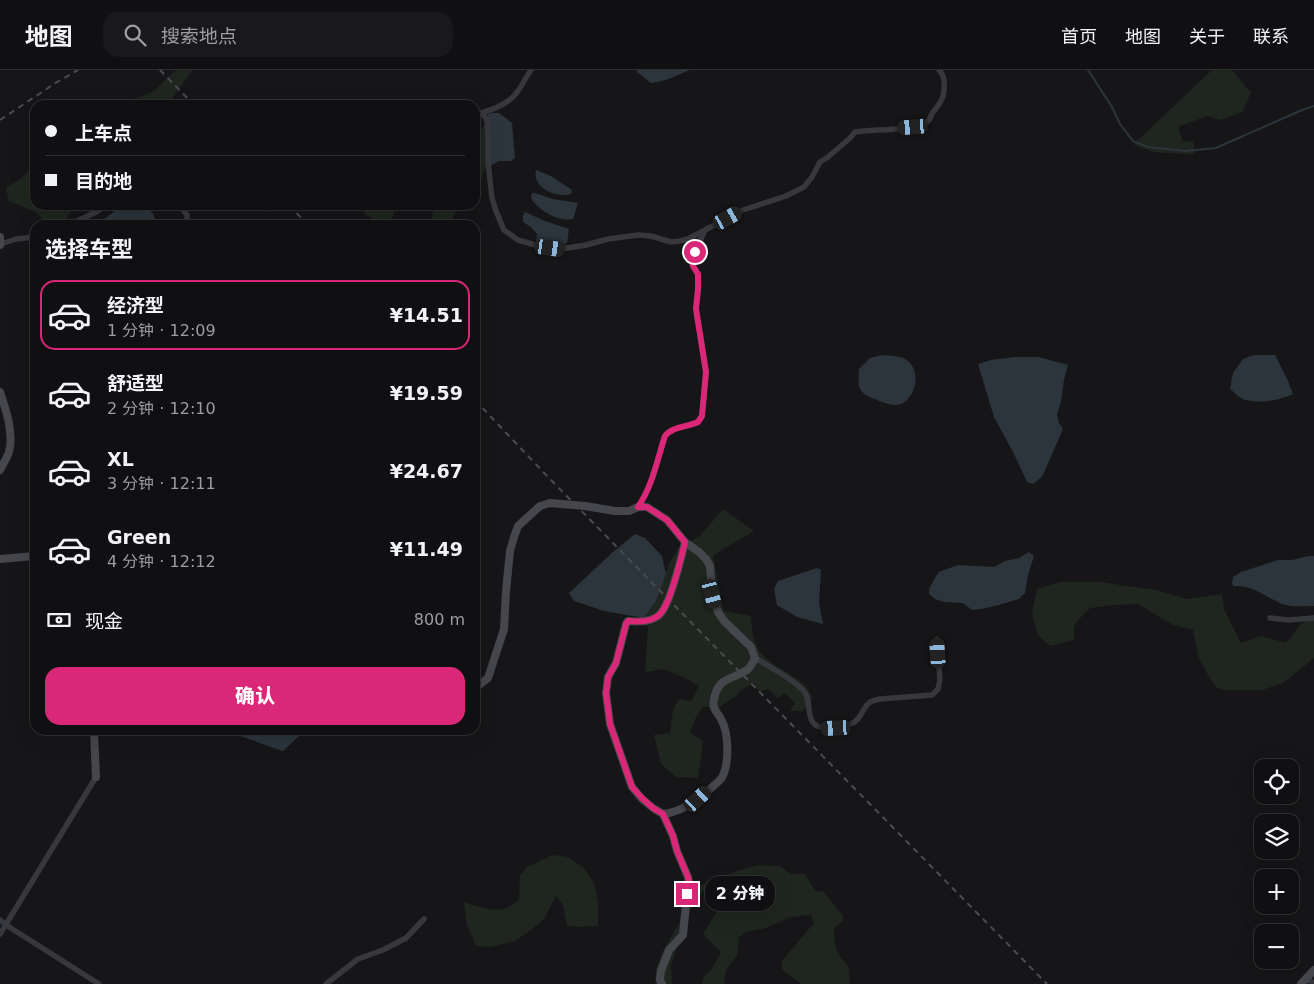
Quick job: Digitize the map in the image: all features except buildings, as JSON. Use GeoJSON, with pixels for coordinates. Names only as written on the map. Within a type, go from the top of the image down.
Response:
{"type":"FeatureCollection","features":[{"type":"Feature","properties":{"kind":"street"},"geometry":{"type":"LineString","coordinates":[[480,112],[493,109],[509,101],[519,90],[531,70]]}},
{"type":"Feature","properties":{"kind":"street"},"geometry":{"type":"LineString","coordinates":[[480,114],[485,116],[487,122],[488,162],[492,198],[504,230],[518,240],[561,250],[608,239],[638,235],[651,236],[670,242],[688,239],[740,211],[786,196],[804,187],[820,162],[855,132],[913,127],[928,122],[934,110],[939,107],[943,97],[945,81],[942,72],[939,70]]}},
{"type":"Feature","properties":{"kind":"street"},"geometry":{"type":"LineString","coordinates":[[79,220],[99,210]]}},
{"type":"Feature","properties":{"kind":"street"},"geometry":{"type":"LineString","coordinates":[[638,507],[645,498],[652,482],[665,436],[669,431],[698,422],[702,416],[706,372],[696,309],[698,274],[692,262],[705,230]]}},
{"type":"Feature","properties":{"kind":"street"},"geometry":{"type":"LineString","coordinates":[[0,242],[30,238]]}},
{"type":"Feature","properties":{"kind":"street"},"geometry":{"type":"LineString","coordinates":[[0,392],[11,443],[9,454],[0,470]]}},
{"type":"Feature","properties":{"kind":"street"},"geometry":{"type":"LineString","coordinates":[[480,684],[488,678],[504,629],[510,551],[518,526],[540,506],[550,503],[585,506],[615,512],[647,507],[667,520],[685,542],[700,552],[710,566],[712,594],[718,612],[724,621],[752,647],[755,658],[786,677],[804,691],[812,721],[818,727],[825,729],[851,725],[857,720],[867,704],[872,701],[932,695],[938,689],[940,680],[937,639]]}},
{"type":"Feature","properties":{"kind":"street"},"geometry":{"type":"LineString","coordinates":[[662,984],[660,980],[661,971],[669,950],[683,934],[687,894],[690,886],[673,836],[663,814],[653,808],[632,787],[610,724],[606,693],[608,677],[616,663],[626,624],[628,621],[642,622],[661,614],[668,601],[685,542]]}},
{"type":"Feature","properties":{"kind":"street"},"geometry":{"type":"LineString","coordinates":[[0,559],[30,556]]}},
{"type":"Feature","properties":{"kind":"street"},"geometry":{"type":"LineString","coordinates":[[1270,618],[1288,620],[1314,618]]}},
{"type":"Feature","properties":{"kind":"street"},"geometry":{"type":"LineString","coordinates":[[663,814],[677,811],[687,806],[721,779],[726,766],[726,732],[713,704],[715,693],[719,686],[729,678],[748,669],[755,658]]}},
{"type":"Feature","properties":{"kind":"street"},"geometry":{"type":"LineString","coordinates":[[0,934],[96,777],[94,735]]}},
{"type":"Feature","properties":{"kind":"street"},"geometry":{"type":"LineString","coordinates":[[326,984],[358,959],[383,950],[406,938],[424,919]]}},
{"type":"Feature","properties":{"kind":"street"},"geometry":{"type":"LineString","coordinates":[[0,920],[99,984]]}},
{"type":"Feature","properties":{"kind":"street"},"geometry":{"type":"LineString","coordinates":[[1307,982],[1314,970]]}},
{"type":"Feature","properties":{"kind":"shaded area"},"geometry":{"type":"Polygon","coordinates":[[[176,70],[192,70],[171,100],[133,100],[154,91],[176,70]]]}},
{"type":"Feature","properties":{"kind":"shaded area"},"geometry":{"type":"Polygon","coordinates":[[[637,70],[690,70],[666,80],[651,83],[637,70]]]}},
{"type":"Feature","properties":{"kind":"shaded area"},"geometry":{"type":"Polygon","coordinates":[[[1212,70],[1232,70],[1251,93],[1242,112],[1221,120],[1207,116],[1178,127],[1183,142],[1193,141],[1195,154],[1154,152],[1134,145],[1140,138],[1212,70]]]}},
{"type":"Feature","properties":{"kind":"shaded area"},"geometry":{"type":"Polygon","coordinates":[[[490,113],[499,113],[512,123],[515,158],[511,161],[499,161],[492,165],[488,162],[487,121],[490,113]]]}},
{"type":"Feature","properties":{"kind":"shaded area"},"geometry":{"type":"Polygon","coordinates":[[[487,121],[488,162],[480,181],[480,130],[487,121]]]}},
{"type":"Feature","properties":{"kind":"shaded area"},"geometry":{"type":"Polygon","coordinates":[[[30,169],[30,210],[9,201],[6,188],[22,178],[30,169]]]}},
{"type":"Feature","properties":{"kind":"shaded area"},"geometry":{"type":"Polygon","coordinates":[[[536,170],[551,176],[572,190],[571,194],[552,193],[541,187],[536,176],[536,170]]]}},
{"type":"Feature","properties":{"kind":"shaded area"},"geometry":{"type":"Polygon","coordinates":[[[532,193],[578,203],[573,219],[561,219],[544,211],[534,203],[531,198],[532,193]]]}},
{"type":"Feature","properties":{"kind":"shaded area"},"geometry":{"type":"Polygon","coordinates":[[[31,210],[72,210],[67,217],[68,220],[43,220],[36,212],[31,210]]]}},
{"type":"Feature","properties":{"kind":"shaded area"},"geometry":{"type":"Polygon","coordinates":[[[116,210],[149,210],[155,220],[103,220],[116,210]]]}},
{"type":"Feature","properties":{"kind":"shaded area"},"geometry":{"type":"Polygon","coordinates":[[[363,210],[395,210],[388,220],[372,220],[371,217],[365,215],[363,210]]]}},
{"type":"Feature","properties":{"kind":"shaded area"},"geometry":{"type":"Polygon","coordinates":[[[434,210],[458,210],[451,220],[431,219],[434,210]]]}},
{"type":"Feature","properties":{"kind":"shaded area"},"geometry":{"type":"Polygon","coordinates":[[[525,212],[569,229],[567,243],[562,246],[536,242],[537,234],[523,222],[525,212]]]}},
{"type":"Feature","properties":{"kind":"shaded area"},"geometry":{"type":"Polygon","coordinates":[[[882,355],[905,359],[914,371],[915,384],[913,390],[906,401],[901,404],[891,405],[869,397],[860,388],[859,369],[870,358],[882,355]]]}},
{"type":"Feature","properties":{"kind":"shaded area"},"geometry":{"type":"Polygon","coordinates":[[[1254,355],[1275,355],[1293,394],[1270,401],[1258,402],[1246,400],[1230,389],[1233,373],[1243,359],[1254,355]]]}},
{"type":"Feature","properties":{"kind":"shaded area"},"geometry":{"type":"Polygon","coordinates":[[[1014,357],[1039,357],[1068,365],[1057,414],[1063,429],[1042,477],[1033,484],[1027,482],[994,417],[978,364],[1014,357]]]}},
{"type":"Feature","properties":{"kind":"shaded area"},"geometry":{"type":"Polygon","coordinates":[[[723,509],[754,531],[713,556],[724,611],[751,616],[754,638],[759,650],[772,663],[803,684],[813,699],[802,711],[790,711],[795,703],[785,693],[778,698],[768,689],[759,692],[753,683],[720,707],[703,707],[696,717],[690,733],[703,741],[698,778],[676,777],[661,764],[654,735],[670,733],[673,710],[679,699],[691,701],[699,686],[664,669],[645,672],[648,628],[644,618],[656,601],[669,564],[679,547],[700,536],[723,509]]]}},
{"type":"Feature","properties":{"kind":"shaded area"},"geometry":{"type":"Polygon","coordinates":[[[635,534],[645,538],[662,556],[666,574],[656,601],[644,618],[604,611],[574,601],[569,593],[635,534]]]}},
{"type":"Feature","properties":{"kind":"shaded area"},"geometry":{"type":"Polygon","coordinates":[[[1029,552],[1034,556],[1025,593],[1019,599],[972,610],[963,603],[944,602],[935,599],[929,594],[929,589],[939,572],[958,565],[994,567],[1005,561],[1019,558],[1029,552]]]}},
{"type":"Feature","properties":{"kind":"shaded area"},"geometry":{"type":"Polygon","coordinates":[[[1314,556],[1314,606],[1287,605],[1252,589],[1232,584],[1233,577],[1241,572],[1278,560],[1292,560],[1314,556]]]}},
{"type":"Feature","properties":{"kind":"shaded area"},"geometry":{"type":"Polygon","coordinates":[[[817,568],[821,570],[819,603],[823,624],[797,617],[777,605],[774,589],[778,581],[817,568]]]}},
{"type":"Feature","properties":{"kind":"shaded area"},"geometry":{"type":"Polygon","coordinates":[[[1061,582],[1100,582],[1156,590],[1187,599],[1222,594],[1224,609],[1241,643],[1261,636],[1286,643],[1301,624],[1314,615],[1314,658],[1283,683],[1262,690],[1224,690],[1216,687],[1198,656],[1193,630],[1173,625],[1138,604],[1090,608],[1074,627],[1074,640],[1050,646],[1038,635],[1032,614],[1037,589],[1061,582]]]}},
{"type":"Feature","properties":{"kind":"shaded area"},"geometry":{"type":"Polygon","coordinates":[[[240,735],[300,735],[283,751],[240,735]]]}},
{"type":"Feature","properties":{"kind":"shaded area"},"geometry":{"type":"Polygon","coordinates":[[[553,855],[568,857],[584,868],[595,885],[598,903],[598,926],[567,926],[563,905],[556,896],[544,919],[515,941],[491,947],[476,946],[467,925],[464,902],[492,910],[509,907],[519,899],[520,876],[527,867],[553,855]]]}},
{"type":"Feature","properties":{"kind":"shaded area"},"geometry":{"type":"Polygon","coordinates":[[[759,865],[779,866],[791,874],[805,874],[815,891],[824,892],[843,916],[843,921],[834,928],[835,939],[841,958],[849,967],[850,984],[802,984],[782,970],[782,961],[814,923],[811,915],[791,917],[766,928],[746,932],[739,937],[737,956],[726,970],[724,984],[702,984],[703,978],[711,970],[721,952],[703,934],[718,910],[762,897],[759,879],[732,881],[703,891],[690,910],[686,935],[677,948],[671,965],[672,984],[655,984],[656,969],[663,951],[680,922],[686,895],[709,881],[759,865]]]}},
{"type":"Feature","properties":{"kind":"waterway"},"geometry":{"type":"LineString","coordinates":[[1088,70],[1112,107],[1120,124],[1133,141],[1148,147],[1185,151],[1216,148],[1314,106]]}},
{"type":"Feature","properties":{"kind":"railway"},"geometry":{"type":"LineString","coordinates":[[0,120],[78,70]]}},
{"type":"Feature","properties":{"kind":"railway"},"geometry":{"type":"LineString","coordinates":[[160,70],[189,100]]}},
{"type":"Feature","properties":{"kind":"railway"},"geometry":{"type":"LineString","coordinates":[[294,210],[303,220]]}},
{"type":"Feature","properties":{"kind":"railway"},"geometry":{"type":"LineString","coordinates":[[480,405],[547,476],[1047,984]]}},
{"type":"Feature","properties":{"kind":"route"},"geometry":{"type":"LineString","coordinates":[[687,894],[690,886],[688,877],[663,814],[653,808],[632,787],[610,724],[606,693],[608,677],[616,663],[626,624],[628,621],[642,622],[661,614],[668,601],[685,542],[667,520],[647,507],[638,507],[645,498],[652,482],[665,436],[669,431],[698,422],[702,416],[706,372],[696,309],[698,274],[692,262],[695,252]]}}]}
